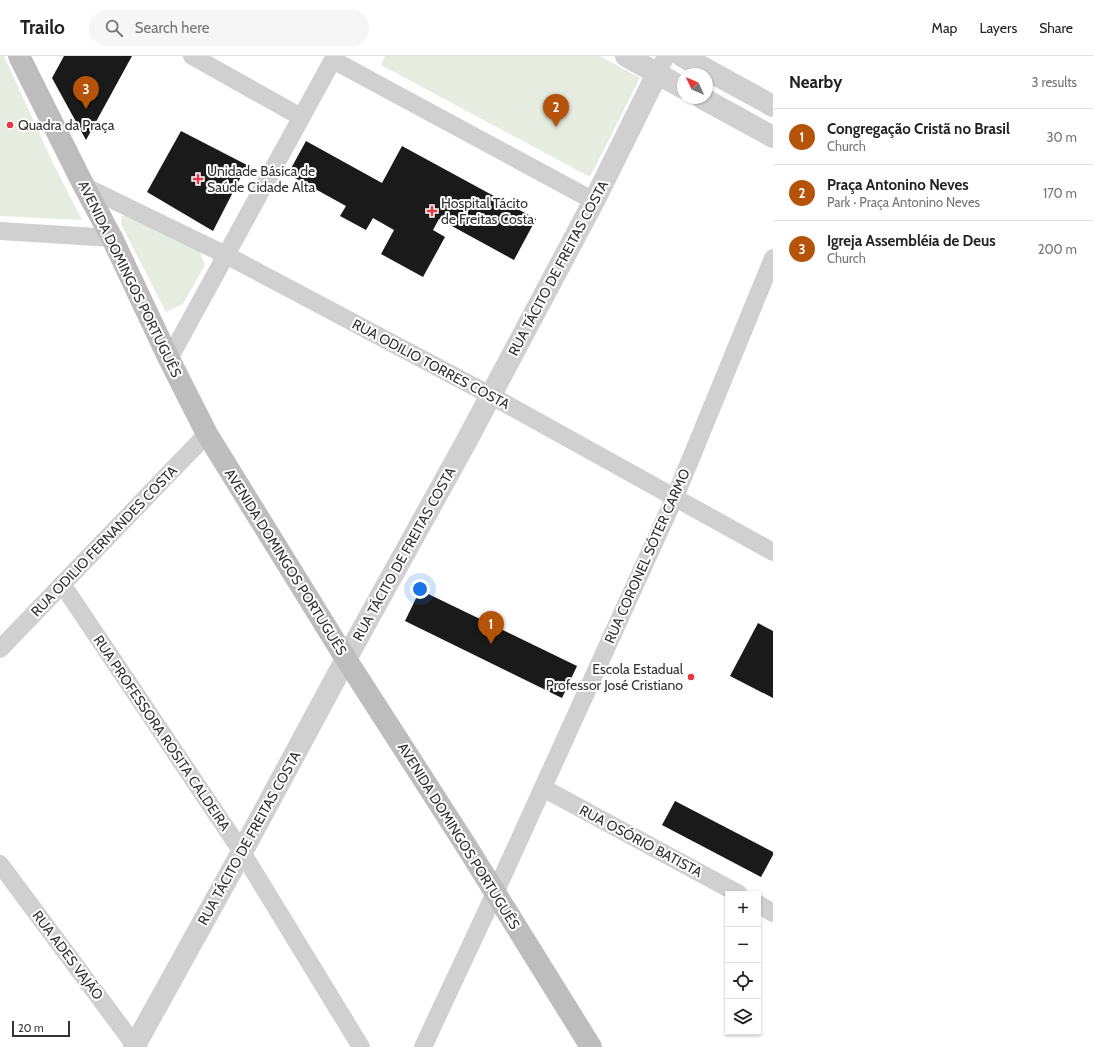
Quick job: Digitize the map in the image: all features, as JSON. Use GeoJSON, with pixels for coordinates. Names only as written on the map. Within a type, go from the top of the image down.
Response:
{"type":"FeatureCollection","features":[{"type":"Feature","properties":{"kind":"main road","name":"AVENIDA DOMINGOS PORTUGUÊS"},"geometry":{"type":"LineString","coordinates":[[19,56],[84,186],[112,238],[169,359],[208,434],[346,659],[461,837],[591,1047]]}},
{"type":"Feature","properties":{"kind":"street"},"geometry":{"type":"LineString","coordinates":[[192,56],[301,117]]}},
{"type":"Feature","properties":{"kind":"street"},"geometry":{"type":"LineString","coordinates":[[626,56],[662,65],[677,81]]}},
{"type":"Feature","properties":{"kind":"street"},"geometry":{"type":"LineString","coordinates":[[682,56],[773,106]]}},
{"type":"Feature","properties":{"kind":"street"},"geometry":{"type":"LineString","coordinates":[[169,359],[334,58],[594,201]]}},
{"type":"Feature","properties":{"kind":"street","name":"RUA TÁCITO DE FREITAS COSTA"},"geometry":{"type":"LineString","coordinates":[[135,1047],[466,442],[594,201],[662,65]]}},
{"type":"Feature","properties":{"kind":"street"},"geometry":{"type":"LineString","coordinates":[[713,104],[773,137]]}},
{"type":"Feature","properties":{"kind":"street","name":"RUA ODILIO TORRES COSTA"},"geometry":{"type":"LineString","coordinates":[[84,186],[226,255],[490,395],[773,552]]}},
{"type":"Feature","properties":{"kind":"street"},"geometry":{"type":"LineString","coordinates":[[0,231],[112,238]]}},
{"type":"Feature","properties":{"kind":"street","name":"RUA CORONEL SÓTER CARMO"},"geometry":{"type":"LineString","coordinates":[[423,1047],[495,893],[675,497],[773,258]]}},
{"type":"Feature","properties":{"kind":"street","name":"RUA ODILIO FERNANDES COSTA"},"geometry":{"type":"LineString","coordinates":[[0,648],[208,434]]}},
{"type":"Feature","properties":{"kind":"street","name":"RUA PROFESSORA ROSITA CALDEIRA"},"geometry":{"type":"LineString","coordinates":[[62,584],[242,852],[361,1047]]}},
{"type":"Feature","properties":{"kind":"street","name":"RUA OSÓRIO BATISTA"},"geometry":{"type":"LineString","coordinates":[[543,788],[733,891]]}},
{"type":"Feature","properties":{"kind":"street","name":"RUA ADES VAJÃO"},"geometry":{"type":"LineString","coordinates":[[0,864],[135,1047]]}},
{"type":"Feature","properties":{"kind":"street"},"geometry":{"type":"LineString","coordinates":[[761,906],[773,912]]}},
{"type":"Feature","properties":{"kind":"shaded area"},"geometry":{"type":"Polygon","coordinates":[[[0,56],[4,56],[52,161],[82,220],[0,216],[0,56]]]}},
{"type":"Feature","properties":{"kind":"shaded area"},"geometry":{"type":"Polygon","coordinates":[[[385,56],[600,56],[640,78],[590,177],[381,65],[385,56]]]}},
{"type":"Feature","properties":{"kind":"shaded area"},"geometry":{"type":"Polygon","coordinates":[[[131,215],[199,250],[205,265],[183,304],[166,312],[121,224],[122,216],[131,215]]]}},
{"type":"Feature","properties":{"kind":"building"},"geometry":{"type":"Polygon","coordinates":[[[64,56],[132,56],[86,140],[52,78],[64,56]]]}},
{"type":"Feature","properties":{"kind":"building","name":"Unidade Básica de Saúde Cidade Alta"},"geometry":{"type":"Polygon","coordinates":[[[181,131],[247,165],[213,231],[147,192],[181,131]]]}},
{"type":"Feature","properties":{"kind":"building","name":"Hospital Tácito de Freitas Costa"},"geometry":{"type":"Polygon","coordinates":[[[306,141],[382,183],[402,146],[536,219],[514,260],[439,219],[433,230],[445,237],[423,277],[381,254],[394,230],[373,218],[366,230],[340,216],[346,206],[288,174],[306,141]]]}},
{"type":"Feature","properties":{"kind":"building"},"geometry":{"type":"Polygon","coordinates":[[[420,590],[577,666],[562,698],[405,621],[420,590]]]}},
{"type":"Feature","properties":{"kind":"building"},"geometry":{"type":"Polygon","coordinates":[[[758,623],[773,631],[773,698],[730,676],[758,623]]]}},
{"type":"Feature","properties":{"kind":"building"},"geometry":{"type":"Polygon","coordinates":[[[675,801],[773,852],[773,855],[761,877],[662,825],[675,801]]]}},
{"type":"Feature","properties":{"kind":"place","name":"Igreja Assembléia de Deus"},"geometry":{"type":"Point","coordinates":[86,109]}},
{"type":"Feature","properties":{"kind":"place","name":"Quadra da Praça"},"geometry":{"type":"Point","coordinates":[10,125]}},
{"type":"Feature","properties":{"kind":"place","name":"Praça Antonino Neves"},"geometry":{"type":"Point","coordinates":[556,127]}},
{"type":"Feature","properties":{"kind":"place","name":"Unidade Básica de Saúde Cidade Alta"},"geometry":{"type":"Point","coordinates":[198,179]}},
{"type":"Feature","properties":{"kind":"place","name":"Hospital Tácito de Freitas Costa"},"geometry":{"type":"Point","coordinates":[432,211]}},
{"type":"Feature","properties":{"kind":"place","name":"Congregação Cristã no Brasil"},"geometry":{"type":"Point","coordinates":[491,644]}},
{"type":"Feature","properties":{"kind":"place","name":"Escola Estadual Professor José Cristiano"},"geometry":{"type":"Point","coordinates":[691,677]}}]}
